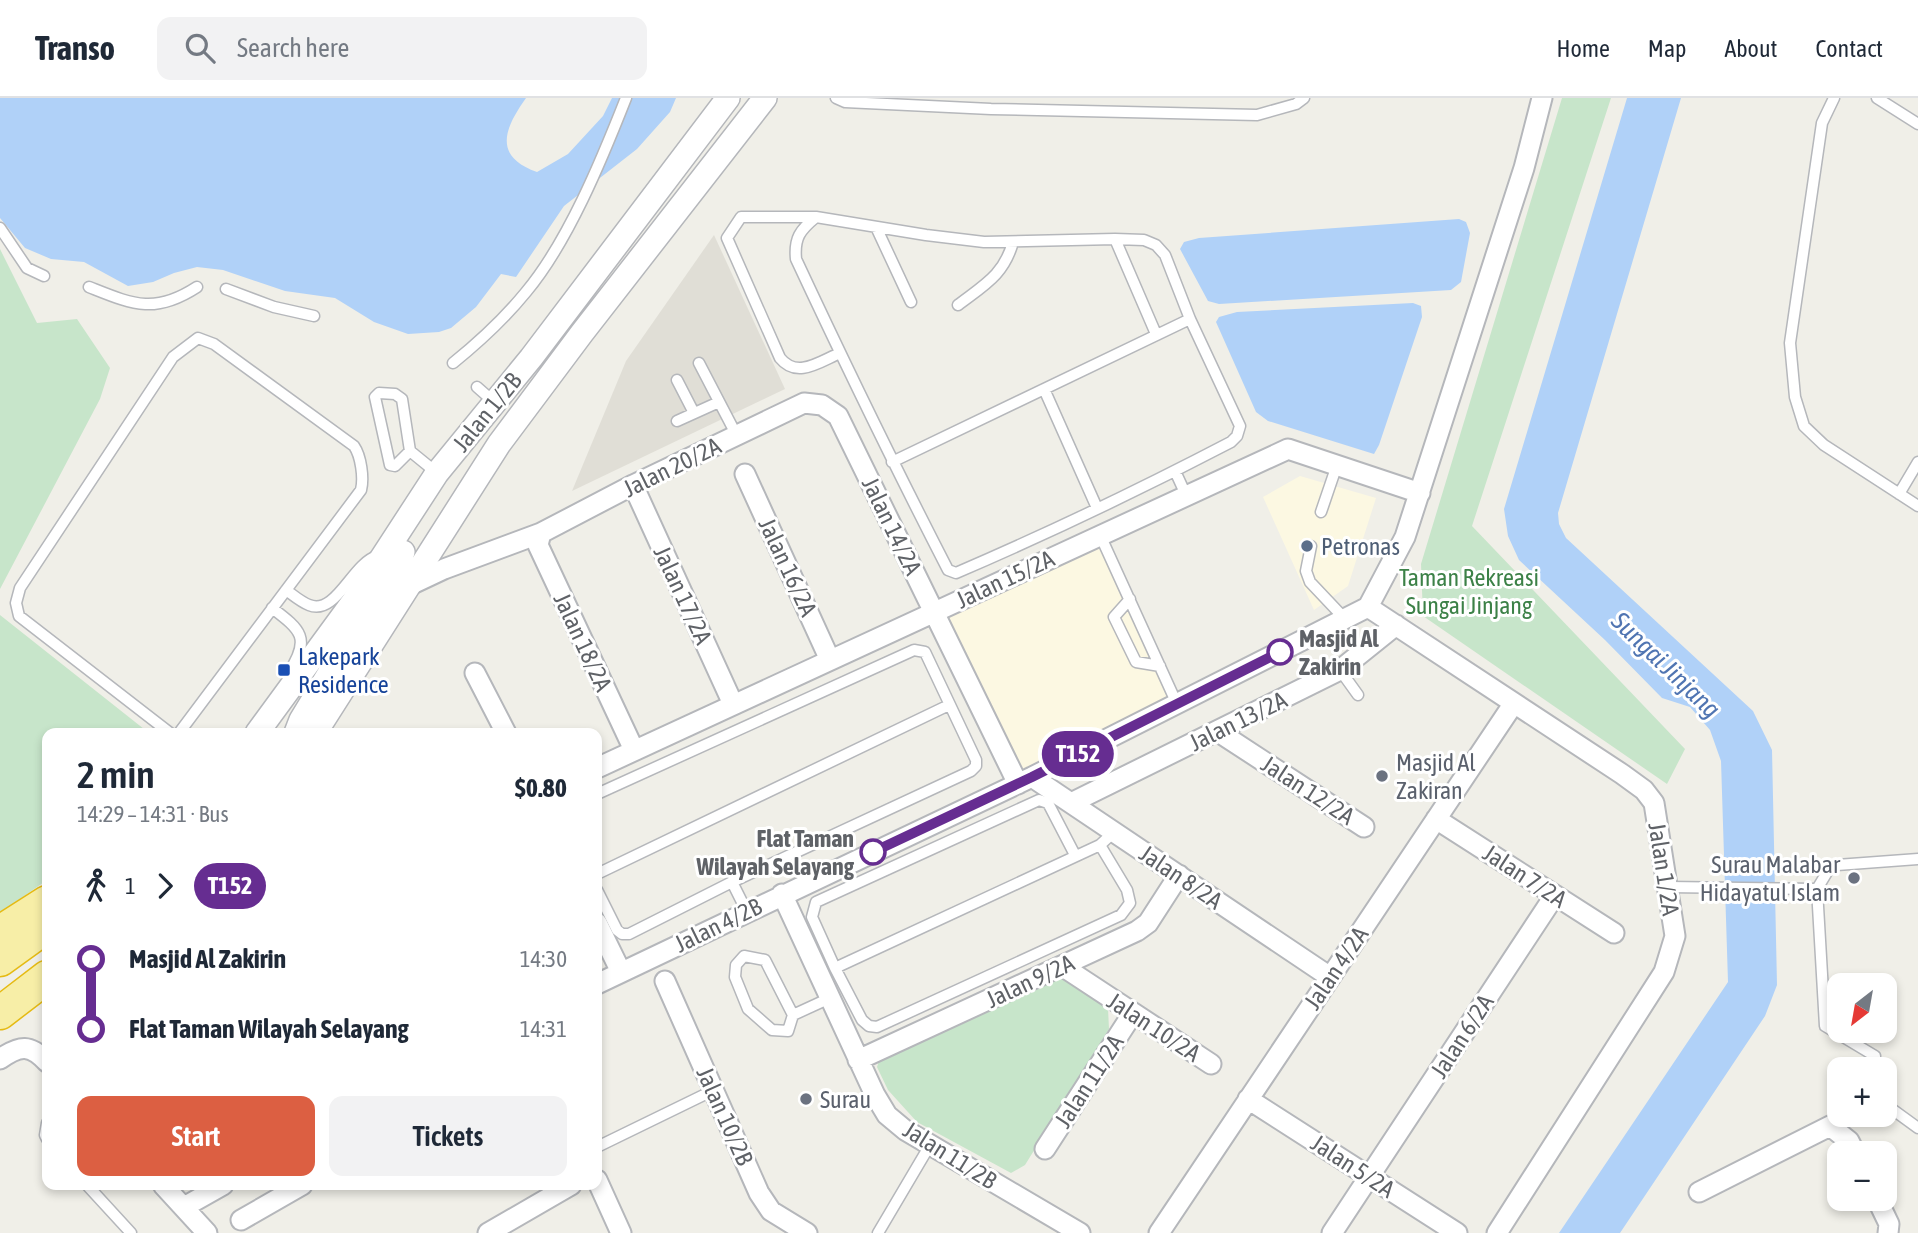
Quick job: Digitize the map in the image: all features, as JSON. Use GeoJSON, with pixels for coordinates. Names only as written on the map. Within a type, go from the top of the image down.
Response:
{"type":"FeatureCollection","features":[{"type":"Feature","properties":{"kind":"highway"},"geometry":{"type":"LineString","coordinates":[[0,932],[42,905]]}},
{"type":"Feature","properties":{"kind":"highway"},"geometry":{"type":"LineString","coordinates":[[0,960],[42,930]]}},
{"type":"Feature","properties":{"kind":"highway"},"geometry":{"type":"LineString","coordinates":[[0,991],[42,966]]}},
{"type":"Feature","properties":{"kind":"highway"},"geometry":{"type":"LineString","coordinates":[[0,1013],[42,981]]}},
{"type":"Feature","properties":{"kind":"street","name":"Jalan 1/2B"},"geometry":{"type":"LineString","coordinates":[[264,724],[387,552],[437,473],[495,402],[728,98]]}},
{"type":"Feature","properties":{"kind":"street","name":"Jalan 1/2B"},"geometry":{"type":"LineString","coordinates":[[319,728],[511,428],[582,332],[765,98]]}},
{"type":"Feature","properties":{"kind":"street"},"geometry":{"type":"LineString","coordinates":[[1368,607],[1405,537],[1524,168],[1542,98]]}},
{"type":"Feature","properties":{"kind":"street","name":"Jalan 20/2A"},"geometry":{"type":"LineString","coordinates":[[408,586],[443,569],[541,533],[633,485],[804,403]]}},
{"type":"Feature","properties":{"kind":"street","name":"Jalan 14/2A"},"geometry":{"type":"LineString","coordinates":[[804,403],[822,405],[838,416],[934,612],[1025,781]]}},
{"type":"Feature","properties":{"kind":"street","name":"Jalan 15/2A"},"geometry":{"type":"LineString","coordinates":[[602,766],[1287,449],[1420,492]]}},
{"type":"Feature","properties":{"kind":"street","name":"Jalan 16/2A"},"geometry":{"type":"LineString","coordinates":[[745,474],[830,660]]}},
{"type":"Feature","properties":{"kind":"street","name":"Jalan 17/2A"},"geometry":{"type":"LineString","coordinates":[[633,485],[733,704]]}},
{"type":"Feature","properties":{"kind":"street"},"geometry":{"type":"LineString","coordinates":[[298,728],[403,552],[410,516]]}},
{"type":"Feature","properties":{"kind":"street","name":"Jalan 18/2A"},"geometry":{"type":"LineString","coordinates":[[541,533],[538,545],[634,750]]}},
{"type":"Feature","properties":{"kind":"street","name":"Jalan 4/2B"},"geometry":{"type":"LineString","coordinates":[[602,982],[1025,781],[1368,607]]}},
{"type":"Feature","properties":{"kind":"street","name":"Jalan 1/2A"},"geometry":{"type":"LineString","coordinates":[[1368,607],[1644,790],[1654,803],[1675,936],[1664,972],[1497,1233]]}},
{"type":"Feature","properties":{"kind":"street","name":"Jalan 13/2A"},"geometry":{"type":"LineString","coordinates":[[1071,803],[1340,670],[1396,625]]}},
{"type":"Feature","properties":{"kind":"street"},"geometry":{"type":"LineString","coordinates":[[475,673],[503,728]]}},
{"type":"Feature","properties":{"kind":"street","name":"Jalan 4/2A"},"geometry":{"type":"LineString","coordinates":[[1159,1233],[1514,703]]}},
{"type":"Feature","properties":{"kind":"street","name":"Jalan 12/2A"},"geometry":{"type":"LineString","coordinates":[[1217,731],[1364,827]]}},
{"type":"Feature","properties":{"kind":"street","name":"Jalan 8/2A"},"geometry":{"type":"LineString","coordinates":[[1025,781],[1071,803],[1107,838],[1179,875],[1330,977]]}},
{"type":"Feature","properties":{"kind":"street","name":"Jalan 7/2A"},"geometry":{"type":"LineString","coordinates":[[1436,819],[1614,933]]}},
{"type":"Feature","properties":{"kind":"street","name":"Jalan 9/2A"},"geometry":{"type":"LineString","coordinates":[[858,1060],[1137,931],[1148,923],[1179,875]]}},
{"type":"Feature","properties":{"kind":"street","name":"Jalan 11/2B"},"geometry":{"type":"LineString","coordinates":[[782,894],[874,1096],[887,1115],[930,1145],[1080,1233]]}},
{"type":"Feature","properties":{"kind":"street","name":"Jalan 6/2A"},"geometry":{"type":"LineString","coordinates":[[1332,1233],[1555,895]]}},
{"type":"Feature","properties":{"kind":"street"},"geometry":{"type":"LineString","coordinates":[[602,933],[621,972]]}},
{"type":"Feature","properties":{"kind":"street","name":"Jalan 10/2A"},"geometry":{"type":"LineString","coordinates":[[1062,966],[1211,1064]]}},
{"type":"Feature","properties":{"kind":"street","name":"Jalan 10/2B"},"geometry":{"type":"LineString","coordinates":[[665,981],[759,1193],[771,1211],[807,1233]]}},
{"type":"Feature","properties":{"kind":"street","name":"Jalan 11/2A"},"geometry":{"type":"LineString","coordinates":[[1045,1149],[1133,1013]]}},
{"type":"Feature","properties":{"kind":"street"},"geometry":{"type":"LineString","coordinates":[[7,1054],[26,1048],[42,1056]]}},
{"type":"Feature","properties":{"kind":"street","name":"Jalan 5/2A"},"geometry":{"type":"LineString","coordinates":[[1248,1099],[1457,1233]]}},
{"type":"Feature","properties":{"kind":"street"},"geometry":{"type":"LineString","coordinates":[[1699,1192],[1830,1126],[1849,1141]]}},
{"type":"Feature","properties":{"kind":"street"},"geometry":{"type":"LineString","coordinates":[[168,1190],[207,1233]]}},
{"type":"Feature","properties":{"kind":"street"},"geometry":{"type":"LineString","coordinates":[[184,1207],[213,1190]]}},
{"type":"Feature","properties":{"kind":"street"},"geometry":{"type":"LineString","coordinates":[[240,1220],[293,1190]]}},
{"type":"Feature","properties":{"kind":"street"},"geometry":{"type":"LineString","coordinates":[[488,1233],[562,1190]]}},
{"type":"Feature","properties":{"kind":"street"},"geometry":{"type":"LineString","coordinates":[[602,1190],[621,1233]]}},
{"type":"Feature","properties":{"kind":"street"},"geometry":{"type":"LineString","coordinates":[[1883,1211],[1889,1224],[1888,1233]]}},
{"type":"Feature","properties":{"kind":"lane"},"geometry":{"type":"LineString","coordinates":[[453,363],[490,331],[527,291],[576,212],[625,98]]}},
{"type":"Feature","properties":{"kind":"lane"},"geometry":{"type":"LineString","coordinates":[[836,98],[845,102],[990,104],[1257,115],[1296,104],[1304,98]]}},
{"type":"Feature","properties":{"kind":"lane"},"geometry":{"type":"LineString","coordinates":[[1833,98],[1822,123],[1790,344],[1795,397],[1804,426],[1824,445],[1918,506]]}},
{"type":"Feature","properties":{"kind":"lane"},"geometry":{"type":"LineString","coordinates":[[1877,98],[1918,124]]}},
{"type":"Feature","properties":{"kind":"lane"},"geometry":{"type":"LineString","coordinates":[[816,216],[800,230],[794,245],[796,259],[892,462],[952,573],[1014,548],[1175,471],[1231,442],[1237,436],[1240,426],[1190,319],[1165,255],[1156,245],[1144,240],[1115,239],[1013,242],[961,239],[816,216],[741,217],[727,238],[779,358],[786,366],[800,370],[840,353]]}},
{"type":"Feature","properties":{"kind":"lane"},"geometry":{"type":"LineString","coordinates":[[876,227],[911,302]]}},
{"type":"Feature","properties":{"kind":"lane"},"geometry":{"type":"LineString","coordinates":[[0,228],[27,268],[44,276]]}},
{"type":"Feature","properties":{"kind":"lane"},"geometry":{"type":"LineString","coordinates":[[1115,239],[1156,334]]}},
{"type":"Feature","properties":{"kind":"lane"},"geometry":{"type":"LineString","coordinates":[[958,305],[1003,269],[1013,242]]}},
{"type":"Feature","properties":{"kind":"lane"},"geometry":{"type":"LineString","coordinates":[[89,287],[130,304],[146,305],[165,302],[197,287]]}},
{"type":"Feature","properties":{"kind":"lane"},"geometry":{"type":"LineString","coordinates":[[226,289],[274,307],[314,316]]}},
{"type":"Feature","properties":{"kind":"lane"},"geometry":{"type":"LineString","coordinates":[[892,462],[1190,319]]}},
{"type":"Feature","properties":{"kind":"lane"},"geometry":{"type":"LineString","coordinates":[[164,728],[19,616],[16,603],[20,588],[173,357],[198,338],[214,344],[354,446],[358,452],[363,483],[361,490],[182,728]]}},
{"type":"Feature","properties":{"kind":"lane"},"geometry":{"type":"LineString","coordinates":[[699,363],[737,436]]}},
{"type":"Feature","properties":{"kind":"lane"},"geometry":{"type":"LineString","coordinates":[[677,380],[694,413]]}},
{"type":"Feature","properties":{"kind":"lane"},"geometry":{"type":"LineString","coordinates":[[477,387],[495,402]]}},
{"type":"Feature","properties":{"kind":"lane"},"geometry":{"type":"LineString","coordinates":[[1044,390],[1097,508]]}},
{"type":"Feature","properties":{"kind":"lane"},"geometry":{"type":"LineString","coordinates":[[410,451],[396,466],[390,466],[376,395],[395,394],[402,399],[410,451],[437,473]]}},
{"type":"Feature","properties":{"kind":"lane"},"geometry":{"type":"LineString","coordinates":[[677,421],[719,402]]}},
{"type":"Feature","properties":{"kind":"lane"},"geometry":{"type":"LineString","coordinates":[[1899,494],[1918,462]]}},
{"type":"Feature","properties":{"kind":"lane"},"geometry":{"type":"LineString","coordinates":[[1321,512],[1337,465]]}},
{"type":"Feature","properties":{"kind":"lane"},"geometry":{"type":"LineString","coordinates":[[1175,471],[1186,495]]}},
{"type":"Feature","properties":{"kind":"lane"},"geometry":{"type":"LineString","coordinates":[[1100,535],[1177,704]]}},
{"type":"Feature","properties":{"kind":"lane"},"geometry":{"type":"LineString","coordinates":[[1311,546],[1306,571],[1310,582],[1345,619]]}},
{"type":"Feature","properties":{"kind":"lane"},"geometry":{"type":"LineString","coordinates":[[1014,548],[1026,569]]}},
{"type":"Feature","properties":{"kind":"lane"},"geometry":{"type":"LineString","coordinates":[[286,590],[312,606],[324,606],[338,596],[358,567],[371,557],[387,552]]}},
{"type":"Feature","properties":{"kind":"lane"},"geometry":{"type":"LineString","coordinates":[[1130,600],[1114,617],[1136,662],[1160,666]]}},
{"type":"Feature","properties":{"kind":"lane"},"geometry":{"type":"LineString","coordinates":[[264,724],[271,704],[301,649],[296,626],[272,608]]}},
{"type":"Feature","properties":{"kind":"lane"},"geometry":{"type":"LineString","coordinates":[[602,792],[914,650],[925,652],[976,760],[976,766],[971,771],[732,881],[629,934],[622,934],[617,930],[602,900]]}},
{"type":"Feature","properties":{"kind":"lane"},"geometry":{"type":"LineString","coordinates":[[1340,670],[1357,695]]}},
{"type":"Feature","properties":{"kind":"lane"},"geometry":{"type":"LineString","coordinates":[[602,872],[949,705]]}},
{"type":"Feature","properties":{"kind":"lane"},"geometry":{"type":"LineString","coordinates":[[835,968],[1075,855],[1107,838],[1130,903],[1121,915],[877,1027],[869,1026],[862,1020],[835,968],[812,917],[816,902],[1039,800],[1048,803],[1075,855]]}},
{"type":"Feature","properties":{"kind":"lane"},"geometry":{"type":"LineString","coordinates":[[1875,1057],[1825,1026],[1817,889],[1829,869],[1837,865],[1918,859]]}},
{"type":"Feature","properties":{"kind":"lane"},"geometry":{"type":"LineString","coordinates":[[732,881],[747,912]]}},
{"type":"Feature","properties":{"kind":"lane"},"geometry":{"type":"LineString","coordinates":[[1668,887],[1817,889]]}},
{"type":"Feature","properties":{"kind":"lane"},"geometry":{"type":"LineString","coordinates":[[793,1015],[765,960],[744,956],[736,965],[735,976],[748,1009],[772,1030],[788,1031],[793,1015],[830,998]]}},
{"type":"Feature","properties":{"kind":"lane"},"geometry":{"type":"LineString","coordinates":[[602,1145],[714,1090]]}},
{"type":"Feature","properties":{"kind":"lane"},"geometry":{"type":"LineString","coordinates":[[1897,1113],[1918,1128]]}},
{"type":"Feature","properties":{"kind":"lane"},"geometry":{"type":"LineString","coordinates":[[878,1233],[930,1145]]}},
{"type":"Feature","properties":{"kind":"lane"},"geometry":{"type":"LineString","coordinates":[[92,1190],[131,1233]]}},
{"type":"Feature","properties":{"kind":"shaded area"},"geometry":{"type":"Polygon","coordinates":[[[714,235],[785,389],[572,491],[626,361],[714,235]]]}},
{"type":"Feature","properties":{"kind":"shaded area"},"geometry":{"type":"Polygon","coordinates":[[[1300,476],[1376,498],[1348,586],[1314,610],[1263,497],[1300,476]]]}},
{"type":"Feature","properties":{"kind":"shaded area"},"geometry":{"type":"Polygon","coordinates":[[[1098,541],[1170,700],[1020,777],[942,615],[1098,541]]]}},
{"type":"Feature","properties":{"kind":"green space","name":"Taman Rekreasi Sungai Jinjang"},"geometry":{"type":"Polygon","coordinates":[[[1562,98],[1611,98],[1472,526],[1685,749],[1667,784],[1423,616],[1421,564],[1562,98]]]}},
{"type":"Feature","properties":{"kind":"green space"},"geometry":{"type":"Polygon","coordinates":[[[0,249],[37,323],[77,319],[110,368],[100,399],[0,589],[0,249]]]}},
{"type":"Feature","properties":{"kind":"green space"},"geometry":{"type":"Polygon","coordinates":[[[0,615],[143,728],[42,728],[42,884],[0,913],[0,615]]]}},
{"type":"Feature","properties":{"kind":"green space"},"geometry":{"type":"Polygon","coordinates":[[[1059,978],[1071,982],[1108,1008],[1109,1029],[1025,1165],[1011,1173],[917,1122],[888,1090],[877,1067],[880,1058],[1059,978]]]}},
{"type":"Feature","properties":{"kind":"water"},"geometry":{"type":"Polygon","coordinates":[[[0,98],[526,98],[508,131],[508,150],[523,165],[537,172],[568,154],[603,116],[612,98],[676,98],[670,112],[637,149],[564,206],[516,277],[501,274],[476,307],[451,328],[439,332],[408,334],[374,322],[335,298],[285,291],[223,270],[197,267],[153,282],[128,286],[84,262],[51,259],[25,248],[0,218],[0,98]]]}},
{"type":"Feature","properties":{"kind":"water","name":"Sungai Jinjang"},"geometry":{"type":"Polygon","coordinates":[[[1627,98],[1681,98],[1558,513],[1559,524],[1566,538],[1753,711],[1772,750],[1777,985],[1765,1016],[1620,1233],[1559,1233],[1728,982],[1721,761],[1710,730],[1690,707],[1662,698],[1605,640],[1519,560],[1508,536],[1504,509],[1627,98]]]}},
{"type":"Feature","properties":{"kind":"water"},"geometry":{"type":"Polygon","coordinates":[[[1459,219],[1466,222],[1470,233],[1461,282],[1451,290],[1219,304],[1208,301],[1180,249],[1184,242],[1199,238],[1459,219]]]}},
{"type":"Feature","properties":{"kind":"water"},"geometry":{"type":"Polygon","coordinates":[[[1413,303],[1421,306],[1422,317],[1374,454],[1268,421],[1256,412],[1216,322],[1219,317],[1237,312],[1413,303]]]}},
{"type":"Feature","properties":{"kind":"bus line","name":"T152"},"geometry":{"type":"LineString","coordinates":[[873,852],[1032,777],[1280,652]]}},
{"type":"Feature","properties":{"kind":"place","name":"Petronas"},"geometry":{"type":"Point","coordinates":[1307,546]}},
{"type":"Feature","properties":{"kind":"place","name":"Masjid Al Zakirin"},"geometry":{"type":"Point","coordinates":[1280,652]}},
{"type":"Feature","properties":{"kind":"place","name":"Lakepark Residence"},"geometry":{"type":"Point","coordinates":[284,670]}},
{"type":"Feature","properties":{"kind":"place","name":"Masjid Al Zakiran"},"geometry":{"type":"Point","coordinates":[1382,776]}},
{"type":"Feature","properties":{"kind":"place","name":"Flat Taman Wilayah Selayang"},"geometry":{"type":"Point","coordinates":[873,852]}},
{"type":"Feature","properties":{"kind":"place","name":"Surau Malabar Hidayatul Islam"},"geometry":{"type":"Point","coordinates":[1854,878]}},
{"type":"Feature","properties":{"kind":"place","name":"Surau"},"geometry":{"type":"Point","coordinates":[806,1099]}}]}
